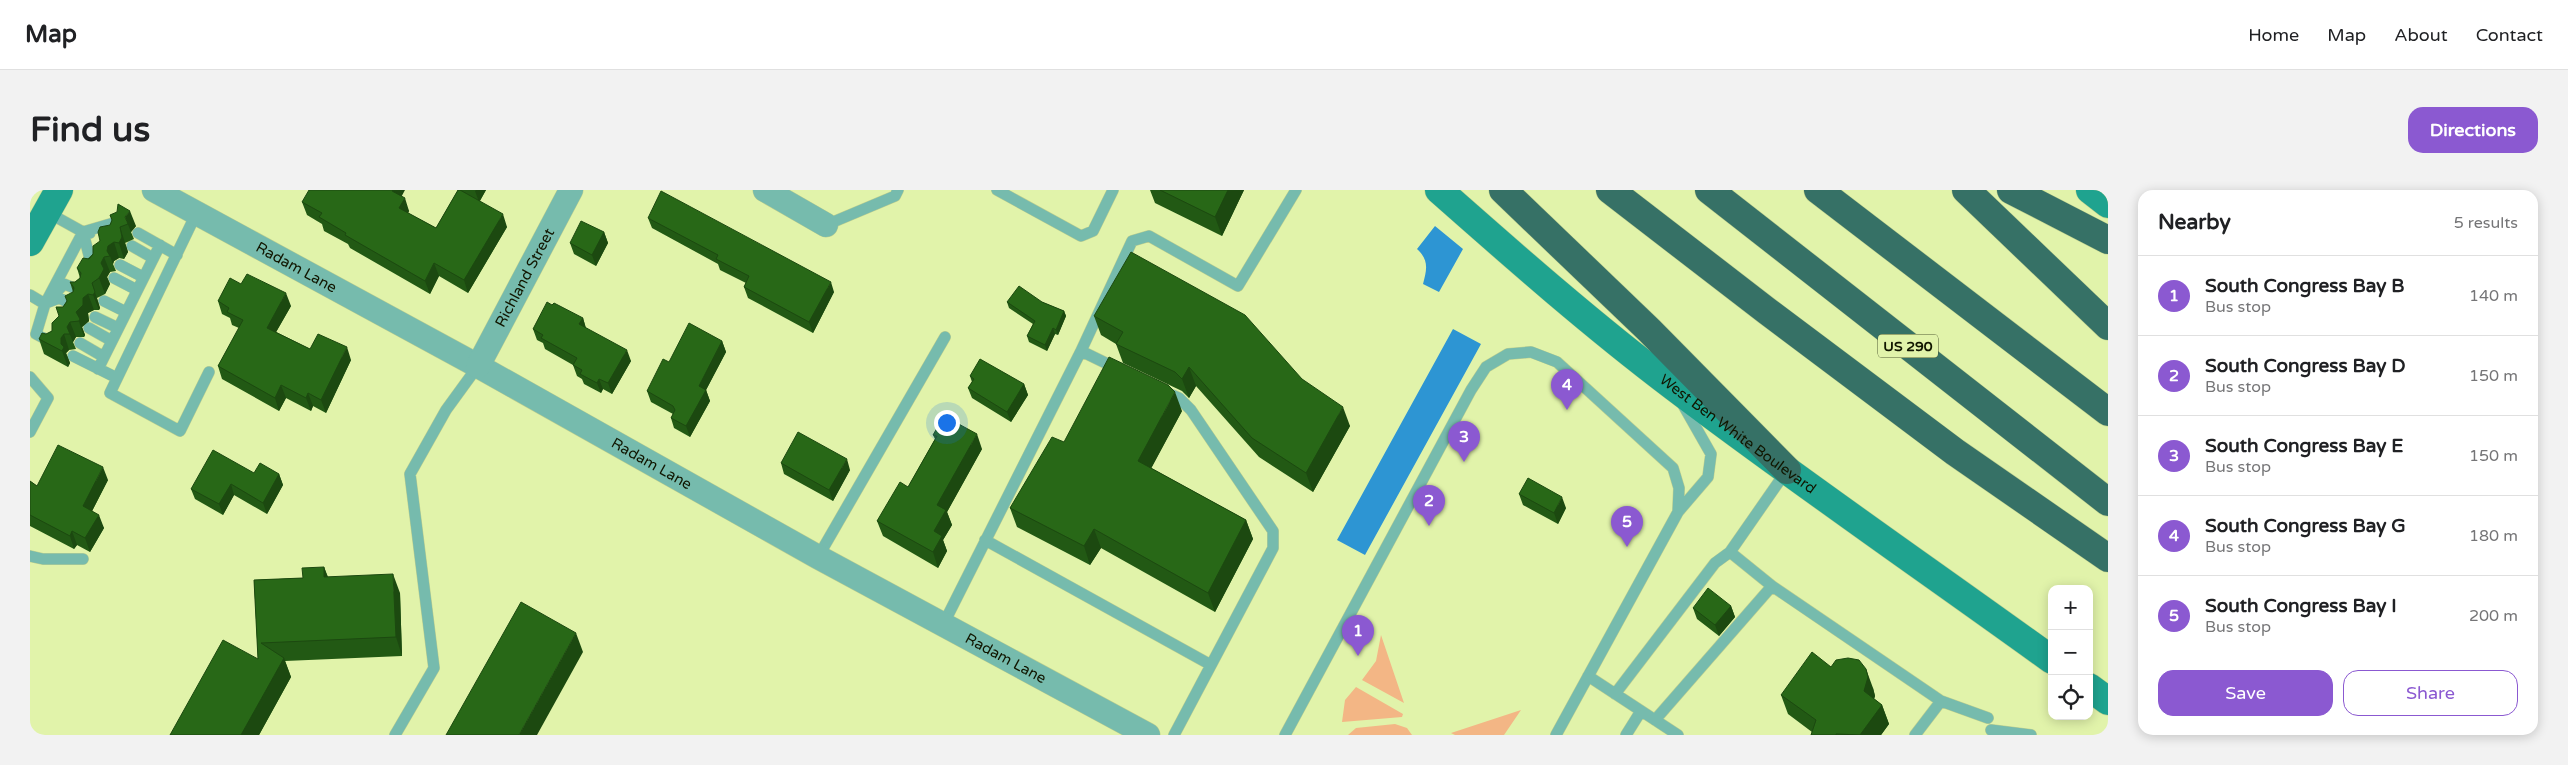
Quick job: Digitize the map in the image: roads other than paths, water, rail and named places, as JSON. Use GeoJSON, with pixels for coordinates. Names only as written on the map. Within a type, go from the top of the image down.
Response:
{"type":"FeatureCollection","features":[{"type":"Feature","properties":{"kind":"highway"},"geometry":{"type":"LineString","coordinates":[[1503,190],[1649,330],[1786,470]]}},
{"type":"Feature","properties":{"kind":"highway"},"geometry":{"type":"LineString","coordinates":[[1610,190],[1767,312],[1955,452],[2108,558]]}},
{"type":"Feature","properties":{"kind":"highway","name":"US 290"},"geometry":{"type":"LineString","coordinates":[[1708,190],[2108,502]]}},
{"type":"Feature","properties":{"kind":"highway"},"geometry":{"type":"LineString","coordinates":[[1818,190],[2108,412]]}},
{"type":"Feature","properties":{"kind":"highway"},"geometry":{"type":"LineString","coordinates":[[1966,190],[2108,326]]}},
{"type":"Feature","properties":{"kind":"highway"},"geometry":{"type":"LineString","coordinates":[[2023,196],[2108,240]]}},
{"type":"Feature","properties":{"kind":"main road","name":"West Ben White Boulevard"},"geometry":{"type":"LineString","coordinates":[[1439,190],[1545,285],[1673,386],[1786,470],[2048,657]]}},
{"type":"Feature","properties":{"kind":"main road"},"geometry":{"type":"LineString","coordinates":[[2090,190],[2108,204]]}},
{"type":"Feature","properties":{"kind":"main road"},"geometry":{"type":"LineString","coordinates":[[30,242],[53,201]]}},
{"type":"Feature","properties":{"kind":"main road"},"geometry":{"type":"LineString","coordinates":[[2093,690],[2108,701]]}},
{"type":"Feature","properties":{"kind":"street","name":"Radam Lane"},"geometry":{"type":"LineString","coordinates":[[154,190],[478,366],[818,557],[1148,735]]}},
{"type":"Feature","properties":{"kind":"street","name":"Richland Street"},"geometry":{"type":"LineString","coordinates":[[478,366],[571,190]]}},
{"type":"Feature","properties":{"kind":"street"},"geometry":{"type":"LineString","coordinates":[[765,190],[826,225]]}},
{"type":"Feature","properties":{"kind":"lane"},"geometry":{"type":"LineString","coordinates":[[826,225],[895,196],[898,190]]}},
{"type":"Feature","properties":{"kind":"lane"},"geometry":{"type":"LineString","coordinates":[[997,190],[1081,236],[1093,231],[1113,190]]}},
{"type":"Feature","properties":{"kind":"lane"},"geometry":{"type":"LineString","coordinates":[[943,625],[1081,351],[1132,241],[1149,236],[1238,286],[1296,190]]}},
{"type":"Feature","properties":{"kind":"lane"},"geometry":{"type":"LineString","coordinates":[[53,201],[83,232],[99,254]]}},
{"type":"Feature","properties":{"kind":"lane"},"geometry":{"type":"LineString","coordinates":[[196,214],[110,393],[180,431],[209,372]]}},
{"type":"Feature","properties":{"kind":"lane"},"geometry":{"type":"LineString","coordinates":[[51,342],[36,334],[45,304],[83,232],[117,222]]}},
{"type":"Feature","properties":{"kind":"lane"},"geometry":{"type":"LineString","coordinates":[[83,232],[110,235]]}},
{"type":"Feature","properties":{"kind":"lane"},"geometry":{"type":"LineString","coordinates":[[83,232],[92,267]]}},
{"type":"Feature","properties":{"kind":"lane"},"geometry":{"type":"LineString","coordinates":[[138,233],[177,255]]}},
{"type":"Feature","properties":{"kind":"lane"},"geometry":{"type":"LineString","coordinates":[[98,369],[160,245]]}},
{"type":"Feature","properties":{"kind":"lane"},"geometry":{"type":"LineString","coordinates":[[132,246],[153,258]]}},
{"type":"Feature","properties":{"kind":"lane"},"geometry":{"type":"LineString","coordinates":[[120,265],[143,277]]}},
{"type":"Feature","properties":{"kind":"lane"},"geometry":{"type":"LineString","coordinates":[[114,278],[137,290]]}},
{"type":"Feature","properties":{"kind":"lane"},"geometry":{"type":"LineString","coordinates":[[50,327],[43,323],[45,304],[64,284],[79,290]]}},
{"type":"Feature","properties":{"kind":"lane"},"geometry":{"type":"LineString","coordinates":[[30,295],[59,312]]}},
{"type":"Feature","properties":{"kind":"lane"},"geometry":{"type":"LineString","coordinates":[[45,304],[59,298],[72,304]]}},
{"type":"Feature","properties":{"kind":"lane"},"geometry":{"type":"LineString","coordinates":[[104,301],[126,312]]}},
{"type":"Feature","properties":{"kind":"lane"},"geometry":{"type":"LineString","coordinates":[[95,317],[118,328]]}},
{"type":"Feature","properties":{"kind":"lane"},"geometry":{"type":"LineString","coordinates":[[89,328],[112,341]]}},
{"type":"Feature","properties":{"kind":"lane"},"geometry":{"type":"LineString","coordinates":[[818,557],[945,337]]}},
{"type":"Feature","properties":{"kind":"lane"},"geometry":{"type":"LineString","coordinates":[[80,344],[104,357]]}},
{"type":"Feature","properties":{"kind":"lane"},"geometry":{"type":"LineString","coordinates":[[1081,351],[1135,377]]}},
{"type":"Feature","properties":{"kind":"lane"},"geometry":{"type":"LineString","coordinates":[[1285,735],[1471,390],[1486,367],[1508,354],[1530,352],[1557,362],[1673,468],[1680,488],[1678,512]]}},
{"type":"Feature","properties":{"kind":"lane"},"geometry":{"type":"LineString","coordinates":[[73,356],[117,378]]}},
{"type":"Feature","properties":{"kind":"lane"},"geometry":{"type":"LineString","coordinates":[[395,735],[434,668],[410,474],[446,410],[478,366]]}},
{"type":"Feature","properties":{"kind":"lane"},"geometry":{"type":"LineString","coordinates":[[30,377],[48,398],[30,432]]}},
{"type":"Feature","properties":{"kind":"lane"},"geometry":{"type":"LineString","coordinates":[[1152,385],[1179,398],[1191,410],[1273,532],[1273,548],[1174,735]]}},
{"type":"Feature","properties":{"kind":"lane"},"geometry":{"type":"LineString","coordinates":[[1556,735],[1678,512],[1708,476],[1711,454],[1673,386]]}},
{"type":"Feature","properties":{"kind":"lane"},"geometry":{"type":"LineString","coordinates":[[1615,694],[1715,563],[1730,552],[1786,470]]}},
{"type":"Feature","properties":{"kind":"lane"},"geometry":{"type":"LineString","coordinates":[[985,540],[1211,664]]}},
{"type":"Feature","properties":{"kind":"lane"},"geometry":{"type":"LineString","coordinates":[[1730,552],[1772,586],[1941,701],[1988,718]]}},
{"type":"Feature","properties":{"kind":"lane"},"geometry":{"type":"LineString","coordinates":[[30,556],[43,559],[83,558]]}},
{"type":"Feature","properties":{"kind":"lane"},"geometry":{"type":"LineString","coordinates":[[1655,720],[1772,586]]}},
{"type":"Feature","properties":{"kind":"lane"},"geometry":{"type":"LineString","coordinates":[[1588,676],[1678,735]]}},
{"type":"Feature","properties":{"kind":"lane"},"geometry":{"type":"LineString","coordinates":[[1915,735],[1941,701]]}},
{"type":"Feature","properties":{"kind":"lane"},"geometry":{"type":"LineString","coordinates":[[1626,735],[1641,711]]}},
{"type":"Feature","properties":{"kind":"lane"},"geometry":{"type":"LineString","coordinates":[[1991,730],[2031,735]]}},
{"type":"Feature","properties":{"kind":"water"},"geometry":{"type":"Polygon","coordinates":[[[1435,226],[1463,249],[1439,292],[1423,284],[1426,265],[1424,257],[1417,249],[1435,226]]]}},
{"type":"Feature","properties":{"kind":"water"},"geometry":{"type":"Polygon","coordinates":[[[1453,329],[1481,344],[1365,555],[1337,540],[1453,329]]]}},
{"type":"Feature","properties":{"kind":"place","name":"South Congress Bay G"},"geometry":{"type":"Point","coordinates":[1567,410]}},
{"type":"Feature","properties":{"kind":"place","name":"South Congress Bay E"},"geometry":{"type":"Point","coordinates":[1464,462]}},
{"type":"Feature","properties":{"kind":"place","name":"South Congress Bay D"},"geometry":{"type":"Point","coordinates":[1429,526]}},
{"type":"Feature","properties":{"kind":"place","name":"South Congress Bay I"},"geometry":{"type":"Point","coordinates":[1627,547]}},
{"type":"Feature","properties":{"kind":"place","name":"South Congress Bay B"},"geometry":{"type":"Point","coordinates":[1358,656]}}]}
